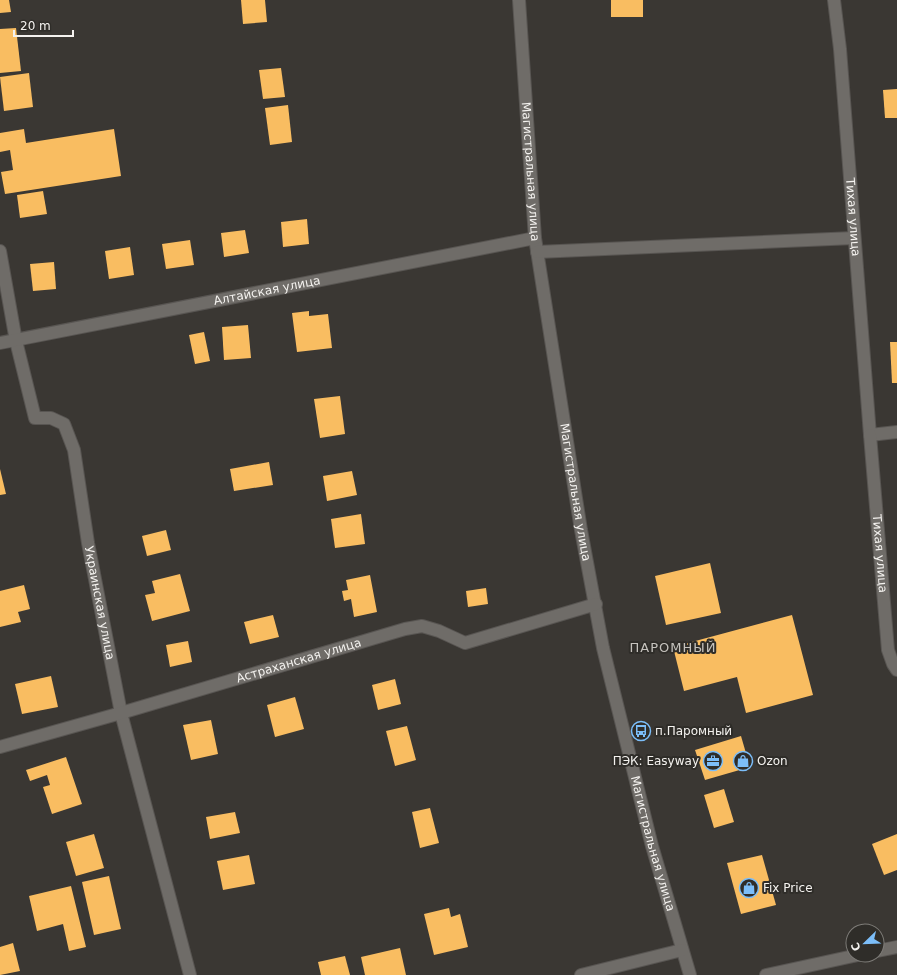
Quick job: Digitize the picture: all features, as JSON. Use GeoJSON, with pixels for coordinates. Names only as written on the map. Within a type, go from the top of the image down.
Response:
{"type":"FeatureCollection","features":[{"type":"Feature","properties":{"kind":"street","name":"Магистральная улица"},"geometry":{"type":"LineString","coordinates":[[519,0],[535,238],[581,530],[603,648],[652,846],[690,975]]}},
{"type":"Feature","properties":{"kind":"street","name":"Тихая улица"},"geometry":{"type":"LineString","coordinates":[[834,0],[840,49],[888,650],[897,670]]}},
{"type":"Feature","properties":{"kind":"street","name":"Алтайская улица"},"geometry":{"type":"LineString","coordinates":[[0,343],[535,238]]}},
{"type":"Feature","properties":{"kind":"street"},"geometry":{"type":"LineString","coordinates":[[537,252],[854,238]]}},
{"type":"Feature","properties":{"kind":"street","name":"Украинская улица"},"geometry":{"type":"LineString","coordinates":[[0,251],[16,341],[35,418],[51,418],[64,424],[74,450],[88,543],[121,713],[190,975]]}},
{"type":"Feature","properties":{"kind":"street"},"geometry":{"type":"LineString","coordinates":[[870,435],[897,432]]}},
{"type":"Feature","properties":{"kind":"street","name":"Астраханская улица"},"geometry":{"type":"LineString","coordinates":[[0,747],[121,713],[405,629],[422,626],[439,631],[465,643],[596,604]]}},
{"type":"Feature","properties":{"kind":"street"},"geometry":{"type":"LineString","coordinates":[[885,949],[897,947]]}},
{"type":"Feature","properties":{"kind":"street"},"geometry":{"type":"LineString","coordinates":[[581,975],[682,950]]}},
{"type":"Feature","properties":{"kind":"street"},"geometry":{"type":"LineString","coordinates":[[766,975],[845,958]]}},
{"type":"Feature","properties":{"kind":"building"},"geometry":{"type":"Polygon","coordinates":[[[0,0],[9,0],[11,12],[0,13],[0,0]]]}},
{"type":"Feature","properties":{"kind":"building"},"geometry":{"type":"Polygon","coordinates":[[[241,0],[265,0],[267,22],[243,24],[241,0]]]}},
{"type":"Feature","properties":{"kind":"building"},"geometry":{"type":"Polygon","coordinates":[[[611,0],[643,0],[643,17],[611,17],[611,0]]]}},
{"type":"Feature","properties":{"kind":"building"},"geometry":{"type":"Polygon","coordinates":[[[16,28],[21,71],[0,73],[0,29],[16,28]]]}},
{"type":"Feature","properties":{"kind":"building"},"geometry":{"type":"Polygon","coordinates":[[[281,68],[285,97],[263,99],[259,70],[281,68]]]}},
{"type":"Feature","properties":{"kind":"building"},"geometry":{"type":"Polygon","coordinates":[[[29,73],[33,107],[4,111],[0,77],[29,73]]]}},
{"type":"Feature","properties":{"kind":"building"},"geometry":{"type":"Polygon","coordinates":[[[897,89],[897,118],[885,118],[883,90],[897,89]]]}},
{"type":"Feature","properties":{"kind":"building"},"geometry":{"type":"Polygon","coordinates":[[[288,105],[292,142],[270,145],[265,108],[288,105]]]}},
{"type":"Feature","properties":{"kind":"building"},"geometry":{"type":"Polygon","coordinates":[[[24,129],[26,143],[114,129],[121,176],[5,194],[1,172],[13,170],[10,150],[0,152],[0,133],[24,129]]]}},
{"type":"Feature","properties":{"kind":"building"},"geometry":{"type":"Polygon","coordinates":[[[43,191],[47,214],[20,218],[17,195],[43,191]]]}},
{"type":"Feature","properties":{"kind":"building"},"geometry":{"type":"Polygon","coordinates":[[[307,219],[309,244],[283,247],[281,222],[307,219]]]}},
{"type":"Feature","properties":{"kind":"building"},"geometry":{"type":"Polygon","coordinates":[[[245,230],[249,253],[224,257],[221,233],[245,230]]]}},
{"type":"Feature","properties":{"kind":"building"},"geometry":{"type":"Polygon","coordinates":[[[190,240],[194,265],[166,269],[162,244],[190,240]]]}},
{"type":"Feature","properties":{"kind":"building"},"geometry":{"type":"Polygon","coordinates":[[[130,247],[134,275],[109,279],[105,251],[130,247]]]}},
{"type":"Feature","properties":{"kind":"building"},"geometry":{"type":"Polygon","coordinates":[[[54,262],[56,289],[33,291],[30,264],[54,262]]]}},
{"type":"Feature","properties":{"kind":"building"},"geometry":{"type":"Polygon","coordinates":[[[309,311],[309,316],[328,314],[332,348],[297,352],[292,313],[309,311]]]}},
{"type":"Feature","properties":{"kind":"building"},"geometry":{"type":"Polygon","coordinates":[[[248,325],[251,358],[224,360],[222,327],[248,325]]]}},
{"type":"Feature","properties":{"kind":"building"},"geometry":{"type":"Polygon","coordinates":[[[204,332],[210,361],[195,364],[189,335],[204,332]]]}},
{"type":"Feature","properties":{"kind":"building"},"geometry":{"type":"Polygon","coordinates":[[[890,342],[897,342],[897,383],[892,383],[890,342]]]}},
{"type":"Feature","properties":{"kind":"building"},"geometry":{"type":"Polygon","coordinates":[[[340,396],[345,434],[320,438],[314,399],[340,396]]]}},
{"type":"Feature","properties":{"kind":"building"},"geometry":{"type":"Polygon","coordinates":[[[269,462],[273,485],[234,491],[230,469],[269,462]]]}},
{"type":"Feature","properties":{"kind":"building"},"geometry":{"type":"Polygon","coordinates":[[[0,469],[6,494],[0,495],[0,469]]]}},
{"type":"Feature","properties":{"kind":"building"},"geometry":{"type":"Polygon","coordinates":[[[352,471],[357,495],[327,501],[323,476],[352,471]]]}},
{"type":"Feature","properties":{"kind":"building"},"geometry":{"type":"Polygon","coordinates":[[[361,514],[365,544],[335,548],[331,519],[361,514]]]}},
{"type":"Feature","properties":{"kind":"building"},"geometry":{"type":"Polygon","coordinates":[[[166,530],[171,550],[147,556],[142,536],[166,530]]]}},
{"type":"Feature","properties":{"kind":"building"},"geometry":{"type":"Polygon","coordinates":[[[710,563],[721,613],[666,625],[655,576],[710,563]]]}},
{"type":"Feature","properties":{"kind":"building"},"geometry":{"type":"Polygon","coordinates":[[[180,574],[190,611],[152,621],[145,595],[155,593],[152,581],[180,574]]]}},
{"type":"Feature","properties":{"kind":"building"},"geometry":{"type":"Polygon","coordinates":[[[370,575],[377,612],[354,617],[351,599],[344,601],[342,591],[348,590],[346,580],[370,575]]]}},
{"type":"Feature","properties":{"kind":"building"},"geometry":{"type":"Polygon","coordinates":[[[24,585],[30,609],[18,612],[21,622],[0,627],[0,591],[24,585]]]}},
{"type":"Feature","properties":{"kind":"building"},"geometry":{"type":"Polygon","coordinates":[[[486,588],[488,604],[468,607],[466,591],[486,588]]]}},
{"type":"Feature","properties":{"kind":"building"},"geometry":{"type":"Polygon","coordinates":[[[273,615],[279,637],[250,644],[244,622],[273,615]]]}},
{"type":"Feature","properties":{"kind":"building"},"geometry":{"type":"Polygon","coordinates":[[[792,615],[813,695],[746,713],[737,677],[684,691],[673,647],[792,615]]]}},
{"type":"Feature","properties":{"kind":"building"},"geometry":{"type":"Polygon","coordinates":[[[188,641],[192,662],[170,667],[166,645],[188,641]]]}},
{"type":"Feature","properties":{"kind":"building"},"geometry":{"type":"Polygon","coordinates":[[[51,676],[58,707],[22,714],[15,684],[51,676]]]}},
{"type":"Feature","properties":{"kind":"building"},"geometry":{"type":"Polygon","coordinates":[[[395,679],[401,704],[378,710],[372,685],[395,679]]]}},
{"type":"Feature","properties":{"kind":"building"},"geometry":{"type":"Polygon","coordinates":[[[295,697],[304,729],[275,737],[267,705],[295,697]]]}},
{"type":"Feature","properties":{"kind":"building"},"geometry":{"type":"Polygon","coordinates":[[[211,720],[218,754],[191,760],[183,725],[211,720]]]}},
{"type":"Feature","properties":{"kind":"building"},"geometry":{"type":"Polygon","coordinates":[[[407,726],[416,760],[395,766],[386,731],[407,726]]]}},
{"type":"Feature","properties":{"kind":"building"},"geometry":{"type":"Polygon","coordinates":[[[741,736],[750,767],[705,780],[695,750],[741,736]]]}},
{"type":"Feature","properties":{"kind":"building"},"geometry":{"type":"Polygon","coordinates":[[[66,757],[82,804],[52,814],[43,787],[50,785],[47,775],[30,781],[26,770],[66,757]]]}},
{"type":"Feature","properties":{"kind":"building"},"geometry":{"type":"Polygon","coordinates":[[[724,789],[734,822],[714,828],[704,795],[724,789]]]}},
{"type":"Feature","properties":{"kind":"building"},"geometry":{"type":"Polygon","coordinates":[[[430,808],[439,843],[420,848],[412,812],[430,808]]]}},
{"type":"Feature","properties":{"kind":"building"},"geometry":{"type":"Polygon","coordinates":[[[235,812],[240,833],[210,839],[206,817],[235,812]]]}},
{"type":"Feature","properties":{"kind":"building"},"geometry":{"type":"Polygon","coordinates":[[[94,834],[104,868],[76,876],[66,842],[94,834]]]}},
{"type":"Feature","properties":{"kind":"building"},"geometry":{"type":"Polygon","coordinates":[[[897,834],[897,870],[884,875],[872,844],[897,834]]]}},
{"type":"Feature","properties":{"kind":"building"},"geometry":{"type":"Polygon","coordinates":[[[249,855],[255,884],[223,890],[217,861],[249,855]]]}},
{"type":"Feature","properties":{"kind":"building"},"geometry":{"type":"Polygon","coordinates":[[[762,855],[776,905],[741,914],[727,863],[762,855]]]}},
{"type":"Feature","properties":{"kind":"building"},"geometry":{"type":"Polygon","coordinates":[[[109,876],[121,929],[94,935],[82,882],[109,876]]]}},
{"type":"Feature","properties":{"kind":"building"},"geometry":{"type":"Polygon","coordinates":[[[71,886],[86,947],[69,951],[63,924],[37,931],[29,896],[71,886]]]}},
{"type":"Feature","properties":{"kind":"building"},"geometry":{"type":"Polygon","coordinates":[[[449,908],[451,917],[460,914],[468,947],[434,955],[424,914],[449,908]]]}},
{"type":"Feature","properties":{"kind":"building"},"geometry":{"type":"Polygon","coordinates":[[[13,943],[20,971],[0,975],[0,947],[13,943]]]}},
{"type":"Feature","properties":{"kind":"building"},"geometry":{"type":"Polygon","coordinates":[[[400,948],[406,975],[365,975],[361,957],[400,948]]]}},
{"type":"Feature","properties":{"kind":"building"},"geometry":{"type":"Polygon","coordinates":[[[345,956],[350,975],[321,975],[318,962],[345,956]]]}},
{"type":"Feature","properties":{"kind":"place","name":"п.Паромный"},"geometry":{"type":"Point","coordinates":[641,731]}},
{"type":"Feature","properties":{"kind":"place","name":"ПЭК: Easyway"},"geometry":{"type":"Point","coordinates":[713,761]}},
{"type":"Feature","properties":{"kind":"place","name":"Ozon"},"geometry":{"type":"Point","coordinates":[743,761]}},
{"type":"Feature","properties":{"kind":"place","name":"Fix Price"},"geometry":{"type":"Point","coordinates":[749,888]}},
{"type":"Feature","properties":{"kind":"district","name":"ПАРОМНЫЙ"},"geometry":{"type":"Point","coordinates":[673,647]}}]}
